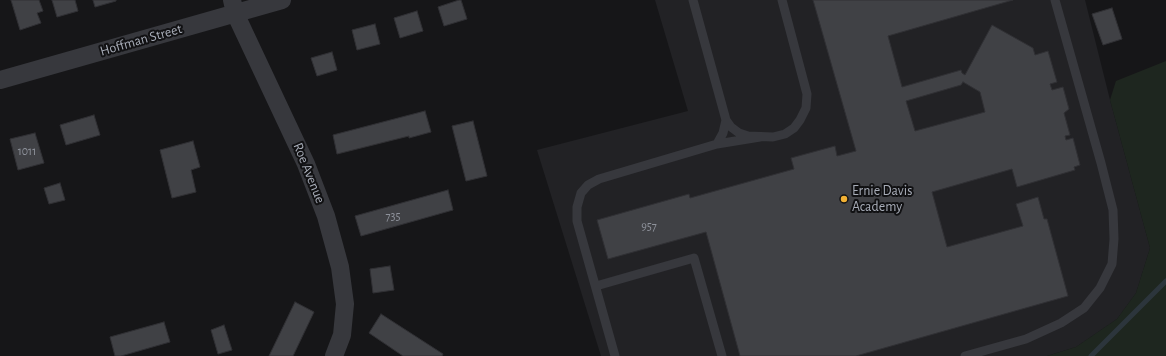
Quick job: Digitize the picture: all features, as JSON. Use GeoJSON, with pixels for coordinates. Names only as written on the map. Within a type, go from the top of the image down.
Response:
{"type":"FeatureCollection","features":[{"type":"Feature","properties":{"kind":"street","name":"Hoffman Street"},"geometry":{"type":"LineString","coordinates":[[0,80],[234,7],[282,0]]}},
{"type":"Feature","properties":{"kind":"street","name":"Roe Avenue"},"geometry":{"type":"LineString","coordinates":[[234,7],[306,164],[326,216],[340,267],[345,304],[342,335],[334,356]]}},
{"type":"Feature","properties":{"kind":"lane"},"geometry":{"type":"LineString","coordinates":[[693,0],[726,120],[731,127],[739,133],[760,137]]}},
{"type":"Feature","properties":{"kind":"lane"},"geometry":{"type":"LineString","coordinates":[[615,356],[577,221],[577,207],[581,193],[599,178],[717,144],[760,137],[773,137],[785,134],[794,128],[806,108],[807,94],[782,0]]}},
{"type":"Feature","properties":{"kind":"lane"},"geometry":{"type":"LineString","coordinates":[[965,356],[1026,339],[1061,323],[1084,308],[1100,288],[1112,264],[1114,239],[1113,210],[1055,0]]}},
{"type":"Feature","properties":{"kind":"lane"},"geometry":{"type":"LineString","coordinates":[[717,144],[724,133],[726,120]]}},
{"type":"Feature","properties":{"kind":"lane"},"geometry":{"type":"LineString","coordinates":[[596,286],[694,258],[722,356]]}},
{"type":"Feature","properties":{"kind":"shaded area","name":"Ernie Davis Academy"},"geometry":{"type":"Polygon","coordinates":[[[655,0],[1085,0],[1150,248],[1136,293],[1117,319],[1076,347],[1047,356],[601,356],[537,150],[688,111],[655,0]]]}},
{"type":"Feature","properties":{"kind":"shaded area"},"geometry":{"type":"Polygon","coordinates":[[[1166,61],[1166,356],[1047,356],[1076,347],[1117,319],[1136,293],[1150,248],[1110,100],[1116,81],[1166,61]]]}},
{"type":"Feature","properties":{"kind":"building"},"geometry":{"type":"Polygon","coordinates":[[[11,0],[39,0],[43,11],[37,13],[41,23],[20,30],[11,0]]]}},
{"type":"Feature","properties":{"kind":"building"},"geometry":{"type":"Polygon","coordinates":[[[52,0],[75,0],[78,11],[57,17],[52,0]]]}},
{"type":"Feature","properties":{"kind":"building"},"geometry":{"type":"Polygon","coordinates":[[[93,0],[116,0],[116,1],[95,7],[93,0]]]}},
{"type":"Feature","properties":{"kind":"building"},"geometry":{"type":"Polygon","coordinates":[[[461,0],[467,19],[444,26],[438,7],[461,0]]]}},
{"type":"Feature","properties":{"kind":"building","name":"Ernie Davis Academy"},"geometry":{"type":"Polygon","coordinates":[[[813,0],[1013,0],[888,36],[902,87],[961,70],[965,75],[992,25],[1033,48],[1035,55],[1048,51],[1057,82],[1050,84],[1052,90],[1063,87],[1069,109],[1064,113],[1070,135],[1065,136],[1066,140],[1073,138],[1080,165],[1074,167],[1075,170],[1017,187],[1012,169],[932,192],[947,247],[1023,226],[1016,204],[1038,197],[1044,219],[1047,219],[1068,296],[856,356],[740,356],[706,232],[608,259],[597,220],[689,194],[690,198],[794,169],[791,158],[835,146],[837,156],[856,151],[813,0]],[[963,82],[961,85],[906,101],[915,131],[985,112],[980,92],[963,82]]]}},
{"type":"Feature","properties":{"kind":"building"},"geometry":{"type":"Polygon","coordinates":[[[1112,8],[1122,39],[1103,45],[1092,14],[1112,8]]]}},
{"type":"Feature","properties":{"kind":"building"},"geometry":{"type":"Polygon","coordinates":[[[417,11],[423,31],[400,38],[394,18],[417,11]]]}},
{"type":"Feature","properties":{"kind":"building"},"geometry":{"type":"Polygon","coordinates":[[[375,24],[380,44],[357,50],[352,30],[375,24]]]}},
{"type":"Feature","properties":{"kind":"building"},"geometry":{"type":"Polygon","coordinates":[[[332,52],[337,70],[317,76],[311,58],[332,52]]]}},
{"type":"Feature","properties":{"kind":"building"},"geometry":{"type":"Polygon","coordinates":[[[425,111],[431,132],[337,154],[333,135],[425,111]]]}},
{"type":"Feature","properties":{"kind":"building"},"geometry":{"type":"Polygon","coordinates":[[[94,115],[100,135],[66,145],[60,125],[94,115]]]}},
{"type":"Feature","properties":{"kind":"building"},"geometry":{"type":"Polygon","coordinates":[[[473,121],[487,176],[466,181],[452,126],[473,121]]]}},
{"type":"Feature","properties":{"kind":"building"},"geometry":{"type":"Polygon","coordinates":[[[35,133],[44,163],[18,170],[10,139],[35,133]]]}},
{"type":"Feature","properties":{"kind":"building"},"geometry":{"type":"Polygon","coordinates":[[[193,141],[200,167],[191,170],[196,192],[172,198],[160,150],[193,141]]]}},
{"type":"Feature","properties":{"kind":"building"},"geometry":{"type":"Polygon","coordinates":[[[60,183],[65,200],[49,204],[44,188],[60,183]]]}},
{"type":"Feature","properties":{"kind":"building"},"geometry":{"type":"Polygon","coordinates":[[[448,190],[453,210],[361,236],[355,216],[448,190]]]}},
{"type":"Feature","properties":{"kind":"building"},"geometry":{"type":"Polygon","coordinates":[[[390,266],[394,290],[373,293],[370,269],[390,266]]]}},
{"type":"Feature","properties":{"kind":"building"},"geometry":{"type":"Polygon","coordinates":[[[295,302],[314,312],[293,356],[269,356],[295,302]]]}},
{"type":"Feature","properties":{"kind":"building"},"geometry":{"type":"Polygon","coordinates":[[[381,314],[443,354],[442,356],[403,356],[369,333],[381,314]]]}},
{"type":"Feature","properties":{"kind":"building"},"geometry":{"type":"Polygon","coordinates":[[[164,322],[170,342],[121,356],[115,356],[110,337],[164,322]]]}},
{"type":"Feature","properties":{"kind":"building"},"geometry":{"type":"Polygon","coordinates":[[[224,325],[232,350],[218,354],[211,330],[224,325]]]}},
{"type":"Feature","properties":{"kind":"waterway"},"geometry":{"type":"LineString","coordinates":[[1091,356],[1166,281]]}},
{"type":"Feature","properties":{"kind":"place","name":"Ernie Davis Academy"},"geometry":{"type":"Point","coordinates":[844,199]}}]}
